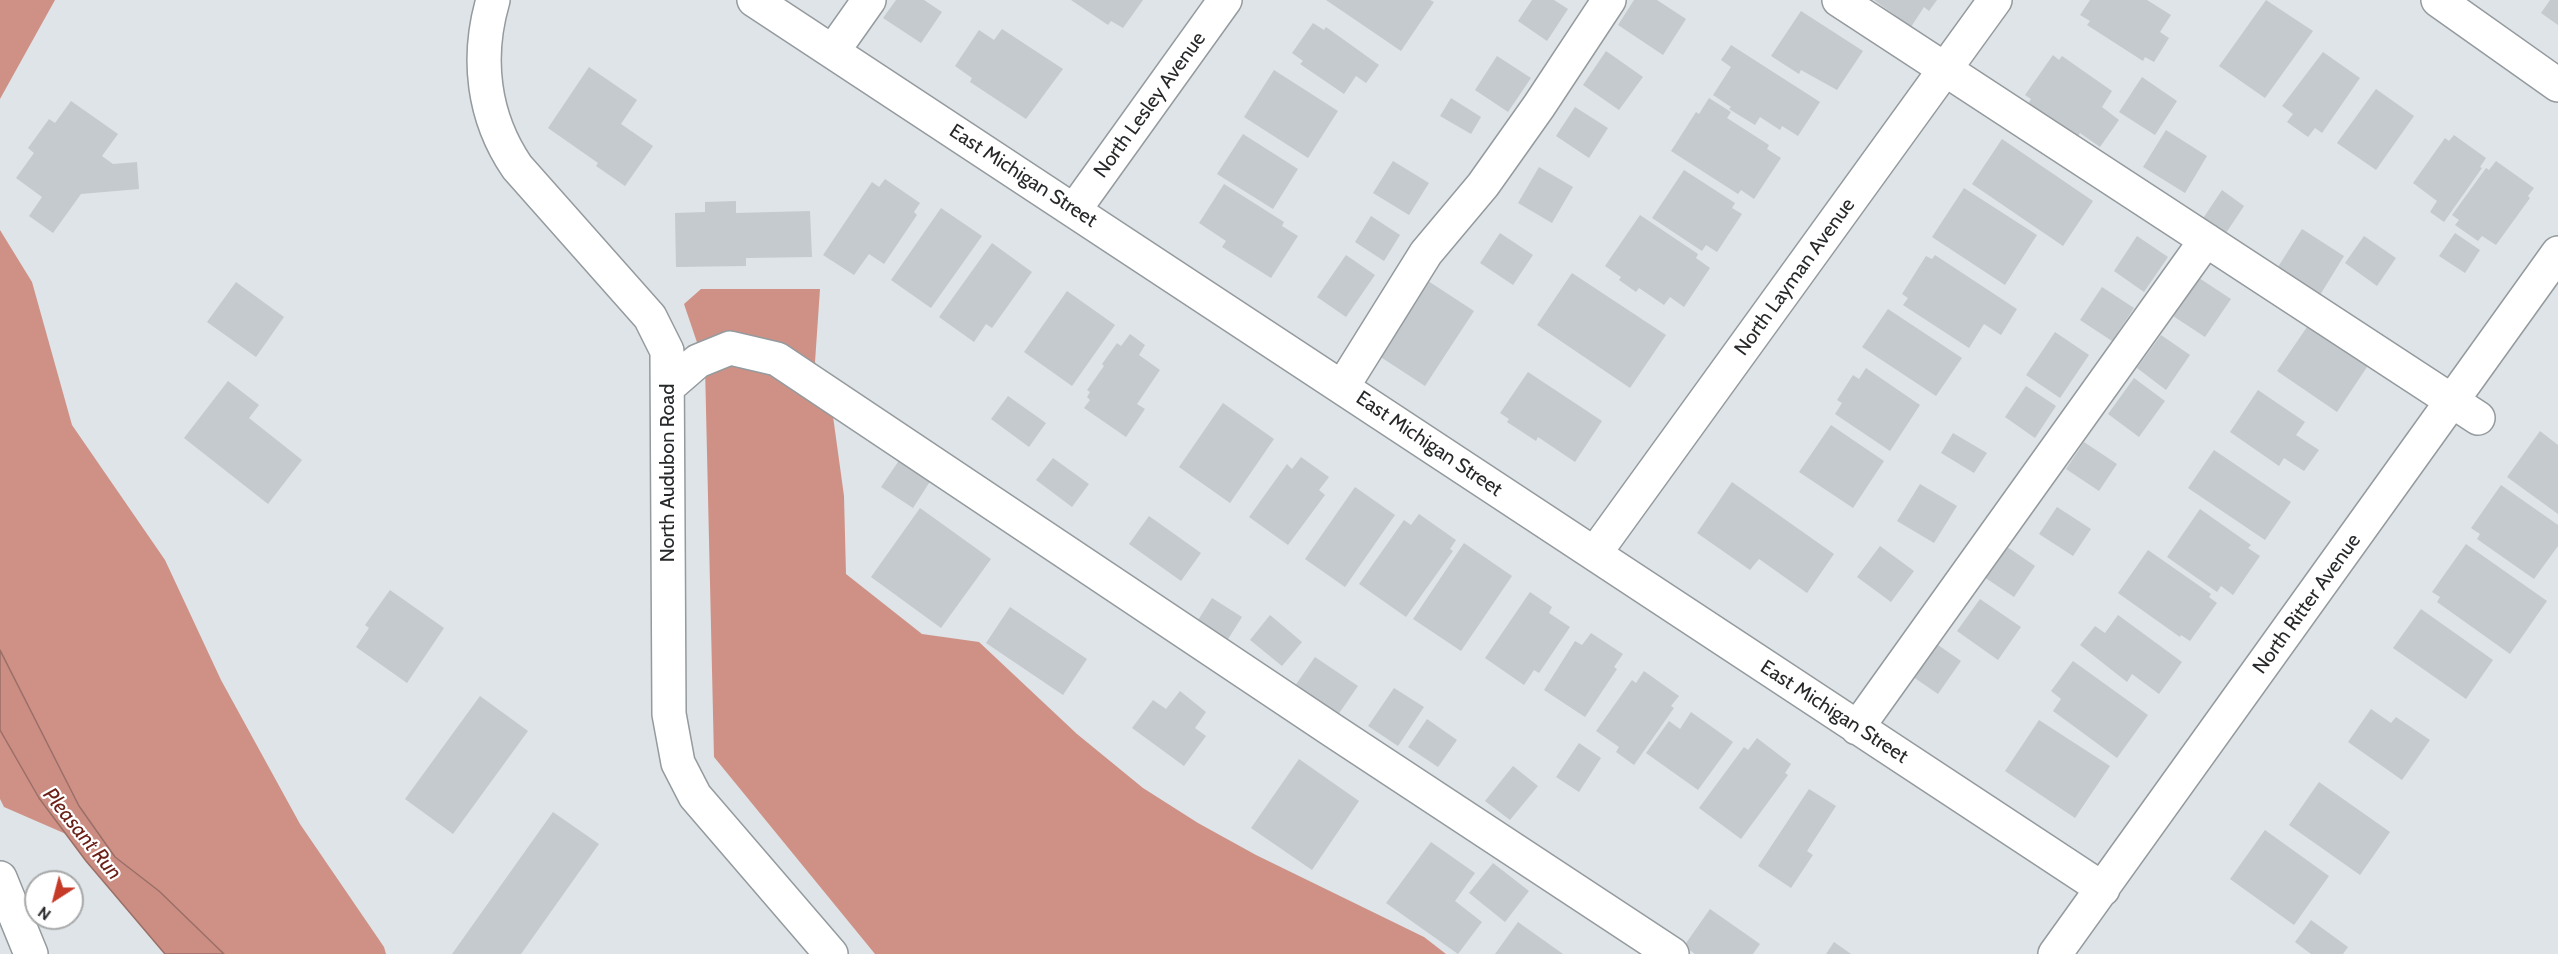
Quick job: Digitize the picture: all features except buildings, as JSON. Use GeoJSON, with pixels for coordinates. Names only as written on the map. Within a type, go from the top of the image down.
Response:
{"type":"FeatureCollection","features":[{"type":"Feature","properties":{"kind":"street","name":"North Audubon Road"},"geometry":{"type":"LineString","coordinates":[[493,0],[485,32],[484,66],[488,103],[499,136],[517,167],[650,317],[667,351],[669,714],[678,763],[695,796],[831,954]]}},
{"type":"Feature","properties":{"kind":"street","name":"East Michigan Street"},"geometry":{"type":"LineString","coordinates":[[754,0],[1075,209],[2103,889]]}},
{"type":"Feature","properties":{"kind":"street"},"geometry":{"type":"LineString","coordinates":[[833,51],[869,0]]}},
{"type":"Feature","properties":{"kind":"street","name":"North Lesley Avenue"},"geometry":{"type":"LineString","coordinates":[[1075,209],[1225,0]]}},
{"type":"Feature","properties":{"kind":"street"},"geometry":{"type":"LineString","coordinates":[[1343,386],[1426,253],[1483,185],[1539,106],[1609,0]]}},
{"type":"Feature","properties":{"kind":"street"},"geometry":{"type":"LineString","coordinates":[[1839,0],[2465,409]]}},
{"type":"Feature","properties":{"kind":"street","name":"North Layman Avenue"},"geometry":{"type":"LineString","coordinates":[[1595,554],[1995,0]]}},
{"type":"Feature","properties":{"kind":"street"},"geometry":{"type":"LineString","coordinates":[[2438,0],[2558,85]]}},
{"type":"Feature","properties":{"kind":"street"},"geometry":{"type":"LineString","coordinates":[[1857,728],[2206,240]]}},
{"type":"Feature","properties":{"kind":"street","name":"North Ritter Avenue"},"geometry":{"type":"LineString","coordinates":[[2055,954],[2465,409],[2558,253]]}},
{"type":"Feature","properties":{"kind":"street"},"geometry":{"type":"LineString","coordinates":[[668,387],[698,361],[730,348],[777,359],[1672,954]]}},
{"type":"Feature","properties":{"kind":"street"},"geometry":{"type":"LineString","coordinates":[[0,878],[31,954]]}},
{"type":"Feature","properties":{"kind":"shaded area"},"geometry":{"type":"Polygon","coordinates":[[[0,0],[55,0],[0,99],[0,0]]]}},
{"type":"Feature","properties":{"kind":"shaded area"},"geometry":{"type":"Polygon","coordinates":[[[0,230],[32,282],[72,425],[165,560],[221,680],[300,824],[384,947],[386,954],[224,954],[159,891],[115,857],[79,806],[0,650],[0,230]]]}},
{"type":"Feature","properties":{"kind":"shaded area"},"geometry":{"type":"Polygon","coordinates":[[[701,289],[820,289],[815,362],[832,409],[844,496],[846,574],[922,634],[979,642],[1077,734],[1143,788],[1198,823],[1256,855],[1424,937],[1446,954],[875,954],[714,757],[705,366],[684,304],[701,289]]]}},
{"type":"Feature","properties":{"kind":"shaded area"},"geometry":{"type":"Polygon","coordinates":[[[0,730],[39,798],[66,834],[4,807],[0,799],[0,730]]]}},
{"type":"Feature","properties":{"kind":"water","name":"Pleasant Run"},"geometry":{"type":"Polygon","coordinates":[[[0,650],[79,806],[115,857],[159,891],[224,954],[165,954],[86,861],[39,798],[0,730],[0,650]]]}}]}
